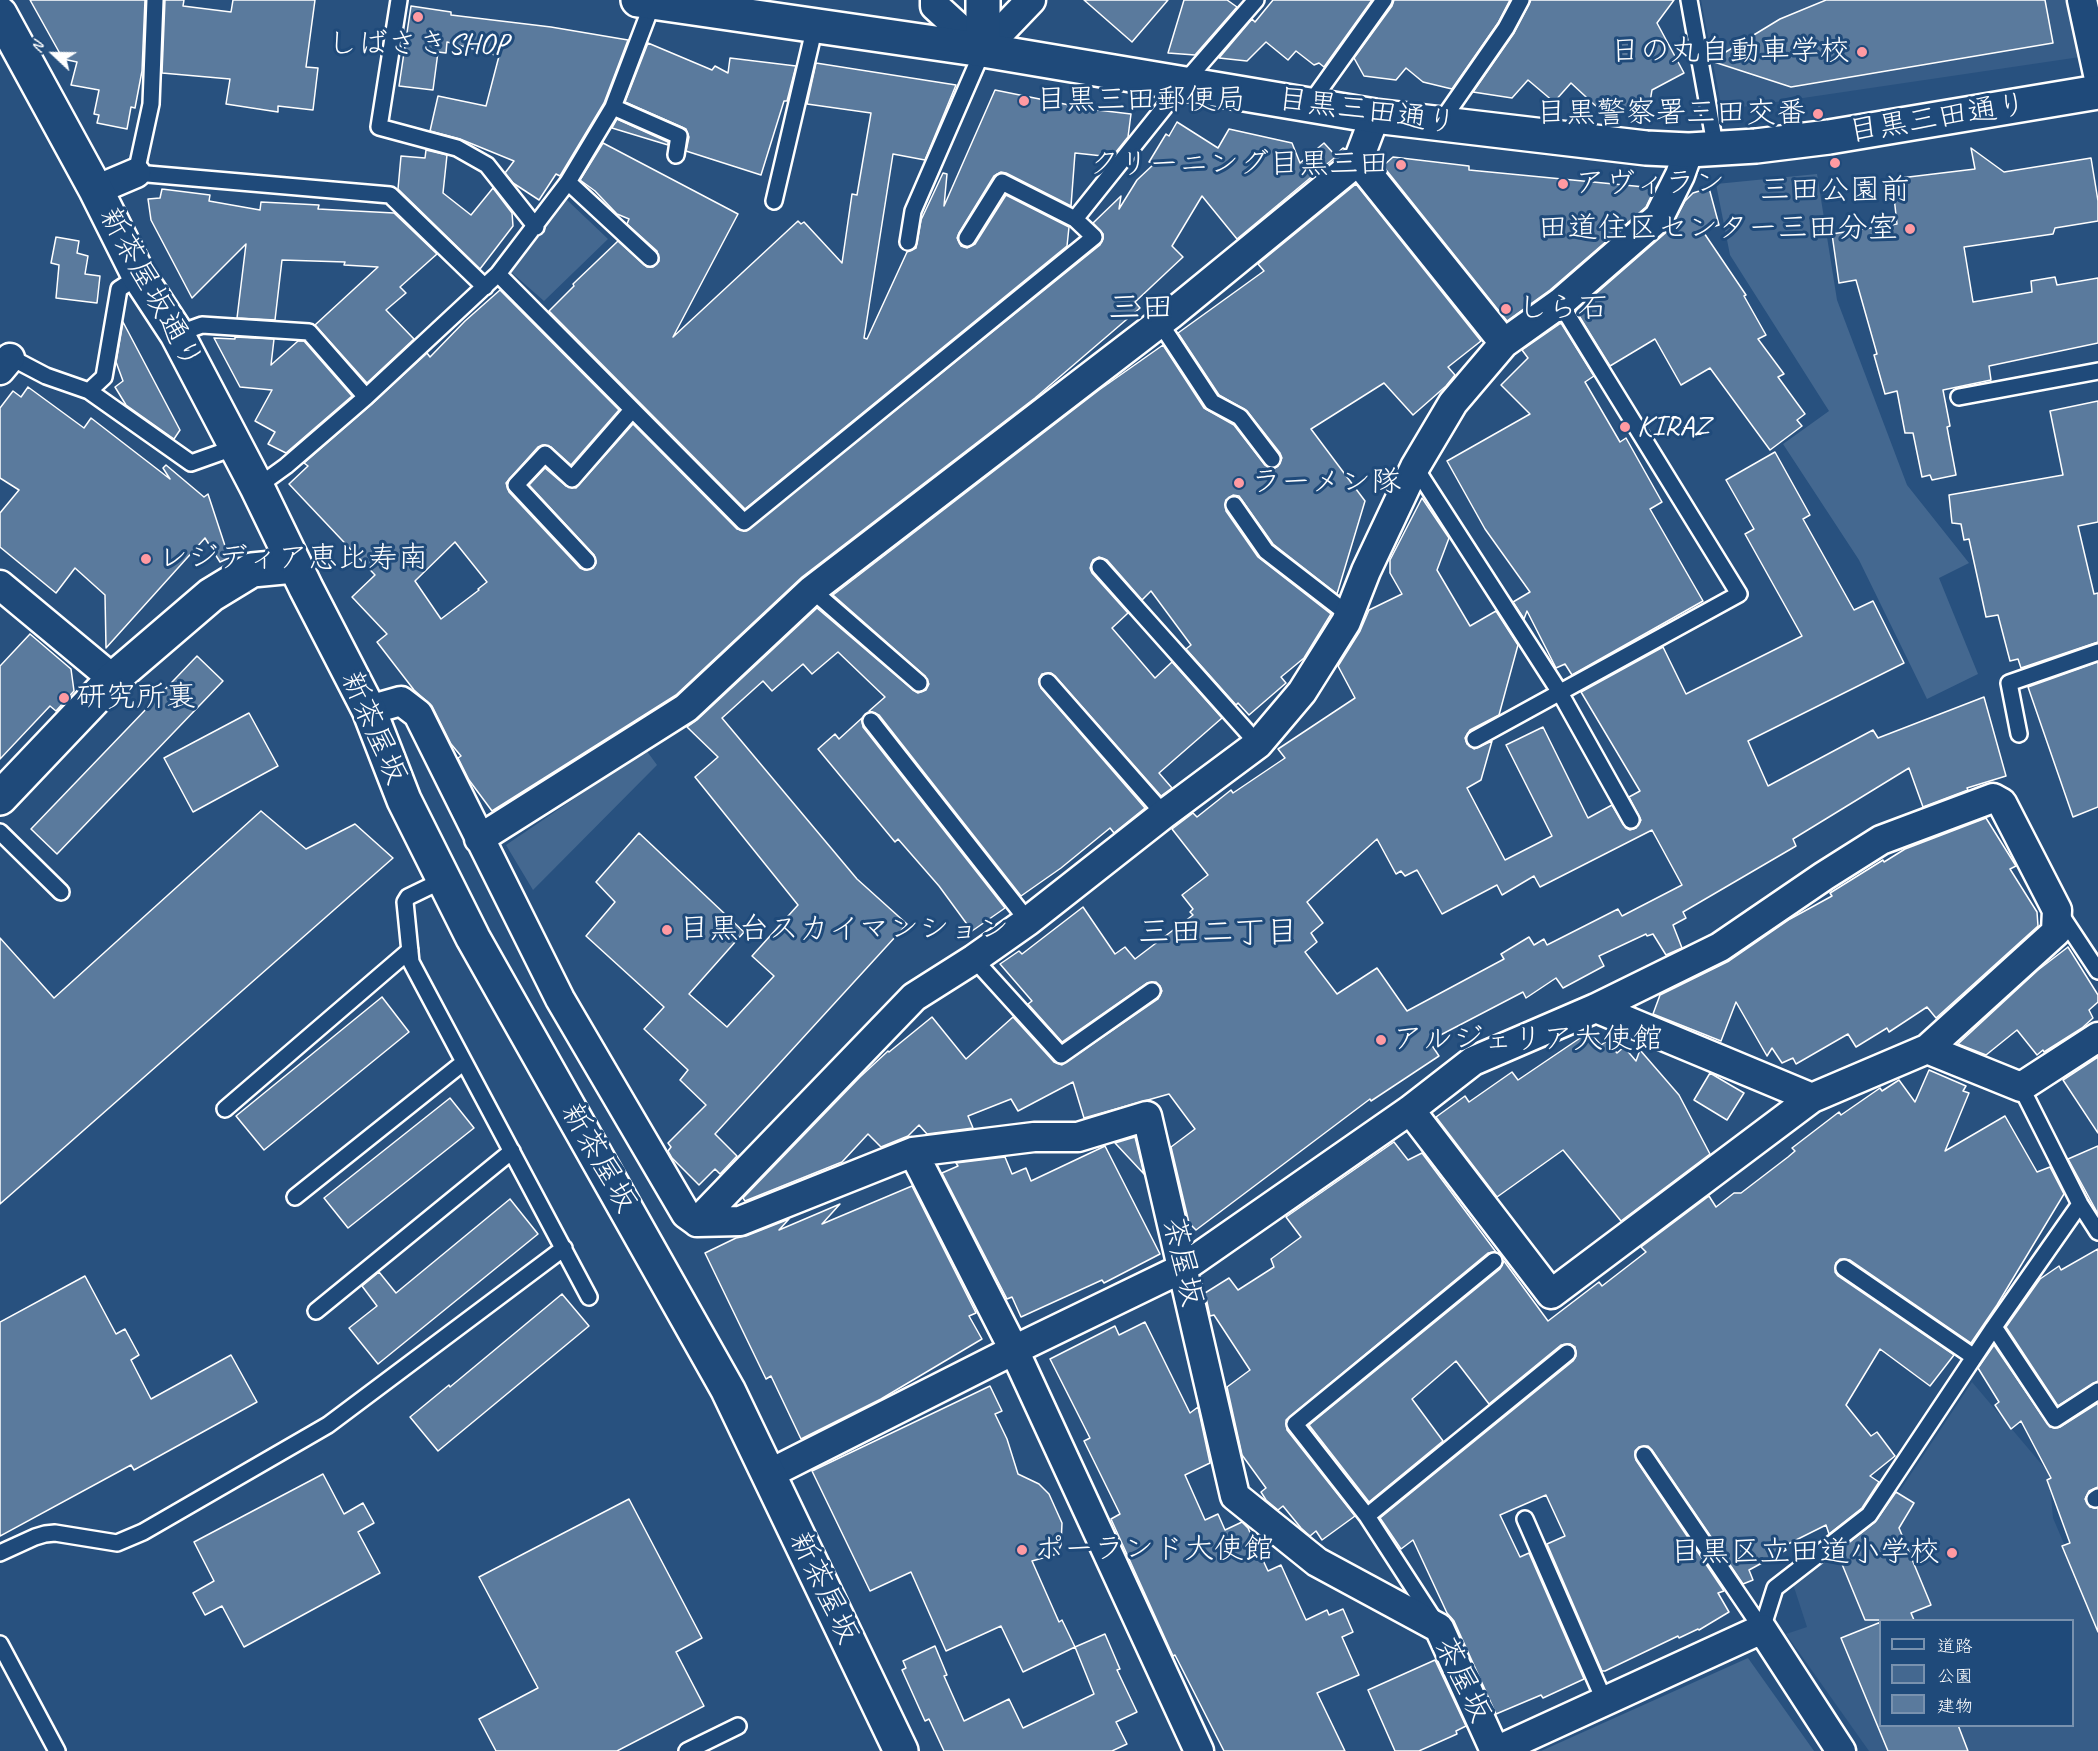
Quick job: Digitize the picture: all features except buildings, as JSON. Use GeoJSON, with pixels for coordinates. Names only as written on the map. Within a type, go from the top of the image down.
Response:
{"type":"FeatureCollection","features":[{"type":"Feature","properties":{"kind":"street"},"geometry":{"type":"LineString","coordinates":[[935,0],[935,6],[983,50]]}},
{"type":"Feature","properties":{"kind":"street"},"geometry":{"type":"LineString","coordinates":[[983,50],[1031,0]]}},
{"type":"Feature","properties":{"kind":"street"},"geometry":{"type":"LineString","coordinates":[[2082,0],[2098,74]]}},
{"type":"Feature","properties":{"kind":"street","name":"目黒三田通り"},"geometry":{"type":"LineString","coordinates":[[648,1],[983,50],[1375,116],[1646,148],[1702,150],[1829,137],[2098,92]]}},
{"type":"Feature","properties":{"kind":"street"},"geometry":{"type":"LineString","coordinates":[[983,1],[983,50]]}},
{"type":"Feature","properties":{"kind":"street","name":"新茶屋坂通り"},"geometry":{"type":"LineString","coordinates":[[0,14],[140,276],[177,334],[257,487],[294,566]]}},
{"type":"Feature","properties":{"kind":"street"},"geometry":{"type":"LineString","coordinates":[[479,839],[686,708],[812,590],[1160,323],[1358,161],[1375,116]]}},
{"type":"Feature","properties":{"kind":"street"},"geometry":{"type":"LineString","coordinates":[[369,710],[401,701],[418,714],[560,999],[686,1214],[697,1222],[914,997],[1028,921],[1164,814],[1258,744],[1302,692],[1348,615],[1415,467],[1453,403],[1504,343],[1560,303],[1659,217],[1680,176],[1702,150]]}},
{"type":"Feature","properties":{"kind":"street"},"geometry":{"type":"LineString","coordinates":[[1358,161],[1504,343]]}},
{"type":"Feature","properties":{"kind":"street"},"geometry":{"type":"LineString","coordinates":[[96,190],[136,173]]}},
{"type":"Feature","properties":{"kind":"street"},"geometry":{"type":"LineString","coordinates":[[0,798],[113,679],[211,595],[252,570],[294,566]]}},
{"type":"Feature","properties":{"kind":"street","name":"新茶屋坂"},"geometry":{"type":"LineString","coordinates":[[294,566],[369,710],[404,800],[501,991],[728,1390],[901,1751]]}},
{"type":"Feature","properties":{"kind":"street"},"geometry":{"type":"LineString","coordinates":[[0,585],[113,679]]}},
{"type":"Feature","properties":{"kind":"street"},"geometry":{"type":"LineString","coordinates":[[769,1474],[1014,1350],[1184,1268],[1410,1110],[1473,1061],[1596,1008],[1720,947],[1881,840],[1993,798],[2002,803],[2057,910],[2056,932],[1927,1049],[1812,1098],[1551,1294],[1410,1110]]}},
{"type":"Feature","properties":{"kind":"street"},"geometry":{"type":"LineString","coordinates":[[1596,1008],[1812,1098]]}},
{"type":"Feature","properties":{"kind":"street"},"geometry":{"type":"LineString","coordinates":[[1927,1049],[2021,1087],[2098,1037]]}},
{"type":"Feature","properties":{"kind":"street","name":"茶屋坂"},"geometry":{"type":"LineString","coordinates":[[697,1222],[740,1221],[913,1152],[1034,1137],[1078,1137],[1147,1116],[1235,1496],[1317,1562],[1439,1629],[1496,1751]]}},
{"type":"Feature","properties":{"kind":"street"},"geometry":{"type":"LineString","coordinates":[[913,1152],[1014,1350],[1199,1751]]}},
{"type":"Feature","properties":{"kind":"street"},"geometry":{"type":"LineString","coordinates":[[1496,1751],[1762,1629],[1841,1751]]}},
{"type":"Feature","properties":{"kind":"lane"},"geometry":{"type":"LineString","coordinates":[[155,0],[151,104],[136,173],[390,195],[485,287]]}},
{"type":"Feature","properties":{"kind":"lane"},"geometry":{"type":"LineString","coordinates":[[399,0],[379,127],[457,148],[487,165],[536,227]]}},
{"type":"Feature","properties":{"kind":"lane"},"geometry":{"type":"LineString","coordinates":[[1075,219],[1183,84],[1256,0]]}},
{"type":"Feature","properties":{"kind":"lane"},"geometry":{"type":"LineString","coordinates":[[1310,105],[1384,0]]}},
{"type":"Feature","properties":{"kind":"lane"},"geometry":{"type":"LineString","coordinates":[[1440,123],[1506,28],[1521,0]]}},
{"type":"Feature","properties":{"kind":"lane"},"geometry":{"type":"LineString","coordinates":[[1689,0],[1702,150]]}},
{"type":"Feature","properties":{"kind":"lane"},"geometry":{"type":"LineString","coordinates":[[257,487],[274,476],[366,397],[485,287],[536,227],[568,182],[613,107],[648,1]]}},
{"type":"Feature","properties":{"kind":"lane"},"geometry":{"type":"LineString","coordinates":[[774,201],[815,26]]}},
{"type":"Feature","properties":{"kind":"lane"},"geometry":{"type":"LineString","coordinates":[[908,242],[913,211],[983,50]]}},
{"type":"Feature","properties":{"kind":"lane"},"geometry":{"type":"LineString","coordinates":[[613,107],[679,136],[676,155]]}},
{"type":"Feature","properties":{"kind":"lane"},"geometry":{"type":"LineString","coordinates":[[568,182],[650,258]]}},
{"type":"Feature","properties":{"kind":"lane"},"geometry":{"type":"LineString","coordinates":[[498,274],[744,522],[1094,237],[1075,219],[1002,182],[967,238]]}},
{"type":"Feature","properties":{"kind":"lane"},"geometry":{"type":"LineString","coordinates":[[89,391],[104,377],[119,289],[140,276]]}},
{"type":"Feature","properties":{"kind":"lane"},"geometry":{"type":"LineString","coordinates":[[1475,739],[1739,594],[1560,303]]}},
{"type":"Feature","properties":{"kind":"lane"},"geometry":{"type":"LineString","coordinates":[[1160,323],[1212,402],[1240,417],[1272,459]]}},
{"type":"Feature","properties":{"kind":"lane"},"geometry":{"type":"LineString","coordinates":[[177,334],[202,324],[309,332],[366,397]]}},
{"type":"Feature","properties":{"kind":"lane"},"geometry":{"type":"LineString","coordinates":[[3,359],[89,391],[191,463],[236,447]]}},
{"type":"Feature","properties":{"kind":"lane"},"geometry":{"type":"LineString","coordinates":[[1959,397],[2098,371]]}},
{"type":"Feature","properties":{"kind":"lane"},"geometry":{"type":"LineString","coordinates":[[587,561],[516,485],[545,454],[572,479],[632,410]]}},
{"type":"Feature","properties":{"kind":"lane"},"geometry":{"type":"LineString","coordinates":[[1415,467],[1559,691],[1631,820]]}},
{"type":"Feature","properties":{"kind":"lane"},"geometry":{"type":"LineString","coordinates":[[1234,505],[1266,551],[1348,615]]}},
{"type":"Feature","properties":{"kind":"lane"},"geometry":{"type":"LineString","coordinates":[[1100,567],[1258,744]]}},
{"type":"Feature","properties":{"kind":"lane"},"geometry":{"type":"LineString","coordinates":[[812,590],[919,683]]}},
{"type":"Feature","properties":{"kind":"lane"},"geometry":{"type":"LineString","coordinates":[[2019,734],[2009,683],[2098,652]]}},
{"type":"Feature","properties":{"kind":"lane"},"geometry":{"type":"LineString","coordinates":[[1048,682],[1164,814]]}},
{"type":"Feature","properties":{"kind":"lane"},"geometry":{"type":"LineString","coordinates":[[871,721],[1028,921]]}},
{"type":"Feature","properties":{"kind":"lane"},"geometry":{"type":"LineString","coordinates":[[0,832],[61,892]]}},
{"type":"Feature","properties":{"kind":"lane"},"geometry":{"type":"LineString","coordinates":[[443,880],[408,897],[405,902],[411,962],[589,1297]]}},
{"type":"Feature","properties":{"kind":"lane"},"geometry":{"type":"LineString","coordinates":[[2057,910],[2098,971]]}},
{"type":"Feature","properties":{"kind":"lane"},"geometry":{"type":"LineString","coordinates":[[225,1108],[410,950]]}},
{"type":"Feature","properties":{"kind":"lane"},"geometry":{"type":"LineString","coordinates":[[974,959],[1061,1055],[1152,991]]}},
{"type":"Feature","properties":{"kind":"lane"},"geometry":{"type":"LineString","coordinates":[[295,1197],[464,1062]]}},
{"type":"Feature","properties":{"kind":"lane"},"geometry":{"type":"LineString","coordinates":[[2021,1087],[2080,1204],[2098,1232]]}},
{"type":"Feature","properties":{"kind":"lane"},"geometry":{"type":"LineString","coordinates":[[316,1311],[512,1151]]}},
{"type":"Feature","properties":{"kind":"lane"},"geometry":{"type":"LineString","coordinates":[[1762,1629],[1775,1588],[1869,1515],[1994,1327],[2080,1204]]}},
{"type":"Feature","properties":{"kind":"lane"},"geometry":{"type":"LineString","coordinates":[[0,1553],[45,1534],[54,1533],[117,1543],[143,1532],[328,1425],[564,1248]]}},
{"type":"Feature","properties":{"kind":"lane"},"geometry":{"type":"LineString","coordinates":[[1439,1629],[1367,1516],[1295,1424],[1494,1261]]}},
{"type":"Feature","properties":{"kind":"lane"},"geometry":{"type":"LineString","coordinates":[[1844,1268],[1974,1357]]}},
{"type":"Feature","properties":{"kind":"lane"},"geometry":{"type":"LineString","coordinates":[[1994,1327],[2055,1419],[2098,1391]]}},
{"type":"Feature","properties":{"kind":"lane"},"geometry":{"type":"LineString","coordinates":[[1367,1516],[1568,1353]]}},
{"type":"Feature","properties":{"kind":"lane"},"geometry":{"type":"LineString","coordinates":[[1644,1455],[1762,1629]]}},
{"type":"Feature","properties":{"kind":"lane"},"geometry":{"type":"LineString","coordinates":[[1525,1519],[1605,1702]]}},
{"type":"Feature","properties":{"kind":"lane"},"geometry":{"type":"LineString","coordinates":[[0,1644],[57,1751]]}},
{"type":"Feature","properties":{"kind":"lane"},"geometry":{"type":"LineString","coordinates":[[687,1751],[738,1726]]}},
{"type":"Feature","properties":{"kind":"shaded area","name":"日の丸自動車学校"},"geometry":{"type":"Polygon","coordinates":[[[1701,0],[2074,0],[2080,57],[1722,110],[1701,0]]]}},
{"type":"Feature","properties":{"kind":"shaded area","name":"目黒区立田道小学校"},"geometry":{"type":"Polygon","coordinates":[[[1972,1382],[2049,1473],[2053,1518],[2098,1623],[2098,1751],[1869,1751],[1786,1634],[1807,1627],[1793,1584],[1879,1522],[1972,1382]]]}},
{"type":"Feature","properties":{"kind":"green space"},"geometry":{"type":"Polygon","coordinates":[[[1817,174],[1837,300],[1907,485],[1969,563],[1939,578],[1978,674],[1927,699],[1859,560],[1783,444],[1829,411],[1730,255],[1716,184],[1817,174]]]}},
{"type":"Feature","properties":{"kind":"green space"},"geometry":{"type":"Polygon","coordinates":[[[567,200],[608,239],[544,301],[511,272],[567,200]]]}},
{"type":"Feature","properties":{"kind":"green space"},"geometry":{"type":"Polygon","coordinates":[[[646,750],[657,765],[533,890],[506,845],[646,750]]]}},
{"type":"Feature","properties":{"kind":"green space"},"geometry":{"type":"Polygon","coordinates":[[[1748,1658],[1814,1751],[1541,1751],[1748,1658]]]}},
{"type":"Feature","properties":{"kind":"place","name":"しばさきSHOP"},"geometry":{"type":"Point","coordinates":[418,17]}},
{"type":"Feature","properties":{"kind":"place","name":"日の丸自動車学校"},"geometry":{"type":"Point","coordinates":[1862,52]}},
{"type":"Feature","properties":{"kind":"place","name":"目黒三田郵便局"},"geometry":{"type":"Point","coordinates":[1024,101]}},
{"type":"Feature","properties":{"kind":"place","name":"目黒警察署三田交番"},"geometry":{"type":"Point","coordinates":[1818,114]}},
{"type":"Feature","properties":{"kind":"place","name":"三田公園前"},"geometry":{"type":"Point","coordinates":[1835,163]}},
{"type":"Feature","properties":{"kind":"place","name":"クリーニング目黒三田"},"geometry":{"type":"Point","coordinates":[1401,165]}},
{"type":"Feature","properties":{"kind":"place","name":"アヴィラン"},"geometry":{"type":"Point","coordinates":[1563,184]}},
{"type":"Feature","properties":{"kind":"place","name":"田道住区センター三田分室"},"geometry":{"type":"Point","coordinates":[1910,229]}},
{"type":"Feature","properties":{"kind":"place","name":"しら石"},"geometry":{"type":"Point","coordinates":[1506,309]}},
{"type":"Feature","properties":{"kind":"place","name":"KIRAZ"},"geometry":{"type":"Point","coordinates":[1625,427]}},
{"type":"Feature","properties":{"kind":"place","name":"ラーメン隊"},"geometry":{"type":"Point","coordinates":[1239,483]}},
{"type":"Feature","properties":{"kind":"place","name":"レジディア恵比寿南"},"geometry":{"type":"Point","coordinates":[146,559]}},
{"type":"Feature","properties":{"kind":"place","name":"研究所裏"},"geometry":{"type":"Point","coordinates":[64,698]}},
{"type":"Feature","properties":{"kind":"place","name":"目黒台スカイマンション"},"geometry":{"type":"Point","coordinates":[667,930]}},
{"type":"Feature","properties":{"kind":"place","name":"アルジェリア大使館"},"geometry":{"type":"Point","coordinates":[1381,1040]}},
{"type":"Feature","properties":{"kind":"place","name":"ポーランド大使館"},"geometry":{"type":"Point","coordinates":[1022,1550]}},
{"type":"Feature","properties":{"kind":"place","name":"目黒区立田道小学校"},"geometry":{"type":"Point","coordinates":[1952,1553]}},
{"type":"Feature","properties":{"kind":"district","name":"三田"},"geometry":{"type":"Point","coordinates":[1141,309]}},
{"type":"Feature","properties":{"kind":"district","name":"三田二丁目"},"geometry":{"type":"Point","coordinates":[1218,934]}}]}
